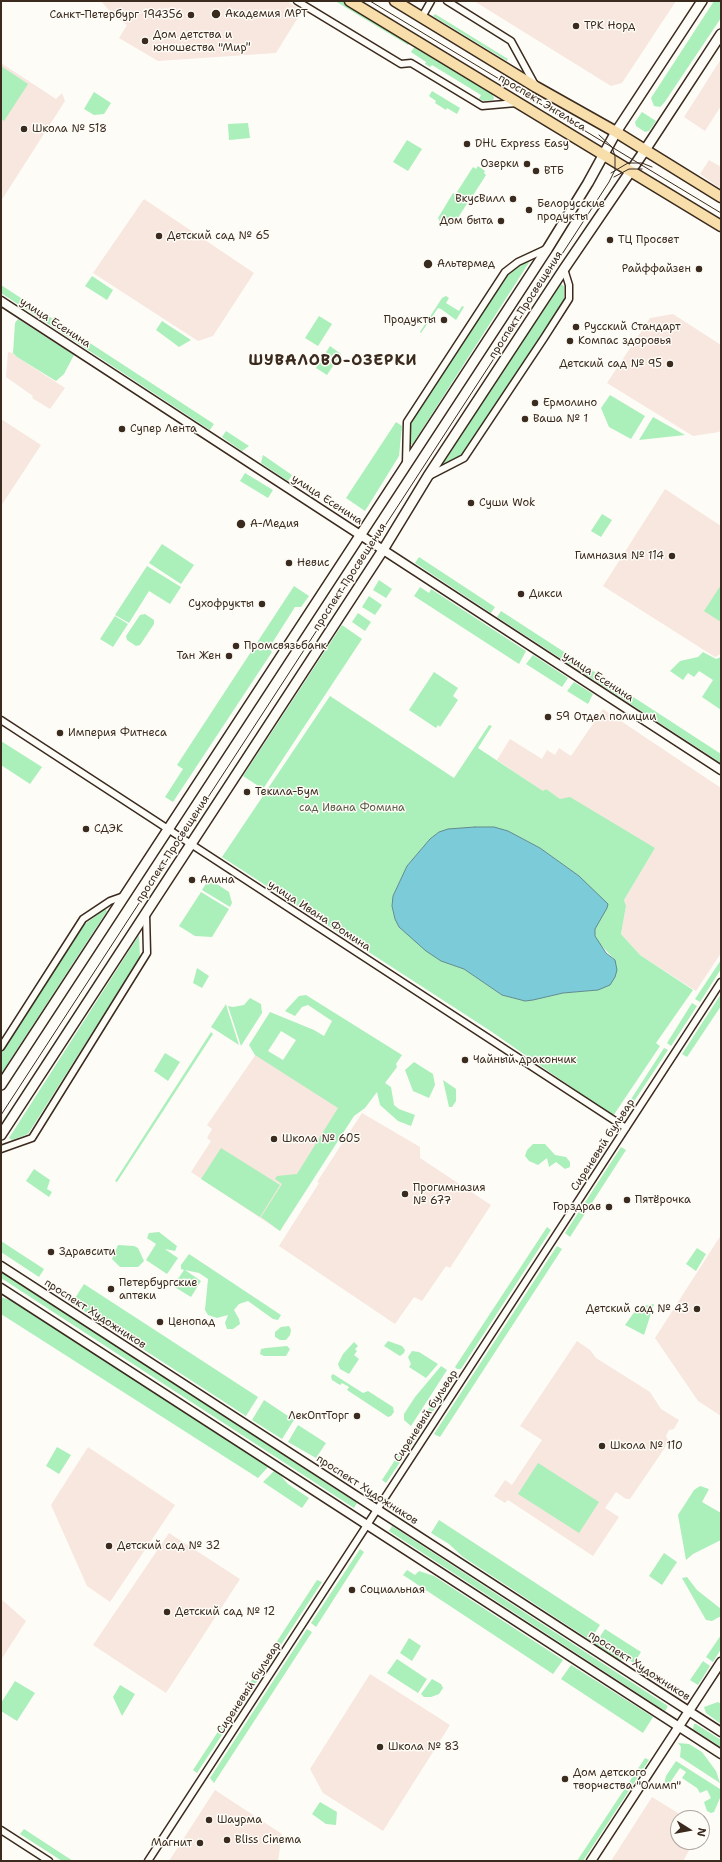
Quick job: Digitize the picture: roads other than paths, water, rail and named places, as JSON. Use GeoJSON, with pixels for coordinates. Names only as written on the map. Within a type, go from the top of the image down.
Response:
{"type":"FeatureCollection","features":[{"type":"Feature","properties":{"kind":"main road","name":"проспект Энгельса"},"geometry":{"type":"LineString","coordinates":[[350,1],[718,225]]}},
{"type":"Feature","properties":{"kind":"main road","name":"проспект Энгельса"},"geometry":{"type":"LineString","coordinates":[[395,1],[536,86],[616,132],[721,197]]}},
{"type":"Feature","properties":{"kind":"main road","name":"проспект Просвещения"},"geometry":{"type":"LineString","coordinates":[[1,1085],[359,534],[548,248],[604,156],[616,132],[702,1]]}},
{"type":"Feature","properties":{"kind":"main road","name":"проспект Просвещения"},"geometry":{"type":"LineString","coordinates":[[1,1135],[383,550],[428,476],[564,268],[645,150],[721,34]]}},
{"type":"Feature","properties":{"kind":"street"},"geometry":{"type":"LineString","coordinates":[[297,1],[401,64],[411,63],[482,106],[517,102]]}},
{"type":"Feature","properties":{"kind":"street"},"geometry":{"type":"LineString","coordinates":[[422,18],[431,1]]}},
{"type":"Feature","properties":{"kind":"street"},"geometry":{"type":"LineString","coordinates":[[447,1],[511,41],[536,86]]}},
{"type":"Feature","properties":{"kind":"street"},"geometry":{"type":"LineString","coordinates":[[718,225],[721,234]]}},
{"type":"Feature","properties":{"kind":"street"},"geometry":{"type":"LineString","coordinates":[[406,465],[407,422],[505,272],[518,262],[548,248]]}},
{"type":"Feature","properties":{"kind":"street"},"geometry":{"type":"LineString","coordinates":[[428,476],[464,458],[544,338],[568,299],[569,285],[564,268]]}},
{"type":"Feature","properties":{"kind":"street","name":"улица Есенина"},"geometry":{"type":"LineString","coordinates":[[1,301],[721,770]]}},
{"type":"Feature","properties":{"kind":"street","name":"улица Ивана Фомина"},"geometry":{"type":"LineString","coordinates":[[1,720],[626,1128]]}},
{"type":"Feature","properties":{"kind":"street"},"geometry":{"type":"LineString","coordinates":[[1,1047],[83,919],[110,901],[124,896]]}},
{"type":"Feature","properties":{"kind":"street"},"geometry":{"type":"LineString","coordinates":[[1,1149],[32,1138],[147,953],[146,912]]}},
{"type":"Feature","properties":{"kind":"street","name":"Сиреневый бульвар"},"geometry":{"type":"LineString","coordinates":[[148,1861],[721,982]]}},
{"type":"Feature","properties":{"kind":"street","name":"проспект Художников"},"geometry":{"type":"LineString","coordinates":[[1,1266],[721,1732]]}},
{"type":"Feature","properties":{"kind":"street"},"geometry":{"type":"LineString","coordinates":[[1,1288],[721,1754]]}},
{"type":"Feature","properties":{"kind":"street"},"geometry":{"type":"LineString","coordinates":[[591,1861],[721,1662]]}},
{"type":"Feature","properties":{"kind":"street"},"geometry":{"type":"LineString","coordinates":[[1,1830],[49,1861]]}},
{"type":"Feature","properties":{"kind":"water"},"geometry":{"type":"Polygon","coordinates":[[[494,827],[508,831],[540,848],[579,876],[608,904],[595,929],[595,936],[606,953],[615,960],[617,970],[610,985],[598,990],[563,993],[525,1001],[502,995],[464,969],[441,961],[426,951],[399,927],[395,919],[392,906],[393,896],[407,866],[430,839],[439,832],[448,829],[494,827]]]}},
{"type":"Feature","properties":{"kind":"tram line"},"geometry":{"type":"LineString","coordinates":[[370,1],[721,213]]}},
{"type":"Feature","properties":{"kind":"tram line"},"geometry":{"type":"LineString","coordinates":[[1,1115],[609,182],[615,170],[615,156],[612,147],[599,135]]}},
{"type":"Feature","properties":{"kind":"tram line"},"geometry":{"type":"LineString","coordinates":[[611,173],[628,163],[642,163],[652,167]]}},
{"type":"Feature","properties":{"kind":"tram line"},"geometry":{"type":"LineString","coordinates":[[614,177],[629,169],[642,169]]}},
{"type":"Feature","properties":{"kind":"place","name":"Академия МРТ"},"geometry":{"type":"Point","coordinates":[216,14]}},
{"type":"Feature","properties":{"kind":"place","name":"Санкт-Петербург 194356"},"geometry":{"type":"Point","coordinates":[191,15]}},
{"type":"Feature","properties":{"kind":"place","name":"ТРК Норд"},"geometry":{"type":"Point","coordinates":[576,26]}},
{"type":"Feature","properties":{"kind":"place","name":"Дом детства и юношества \"Мир\""},"geometry":{"type":"Point","coordinates":[145,41]}},
{"type":"Feature","properties":{"kind":"place","name":"Школа № 518"},"geometry":{"type":"Point","coordinates":[24,129]}},
{"type":"Feature","properties":{"kind":"place","name":"DHL Express Easy"},"geometry":{"type":"Point","coordinates":[467,144]}},
{"type":"Feature","properties":{"kind":"place","name":"Озерки"},"geometry":{"type":"Point","coordinates":[527,164]}},
{"type":"Feature","properties":{"kind":"place","name":"ВТБ"},"geometry":{"type":"Point","coordinates":[536,171]}},
{"type":"Feature","properties":{"kind":"place","name":"ВкусВилл"},"geometry":{"type":"Point","coordinates":[513,199]}},
{"type":"Feature","properties":{"kind":"place","name":"Белорусские продукты"},"geometry":{"type":"Point","coordinates":[529,210]}},
{"type":"Feature","properties":{"kind":"place","name":"Дом быта"},"geometry":{"type":"Point","coordinates":[501,221]}},
{"type":"Feature","properties":{"kind":"place","name":"Детский сад № 65"},"geometry":{"type":"Point","coordinates":[159,236]}},
{"type":"Feature","properties":{"kind":"place","name":"ТЦ Просвет"},"geometry":{"type":"Point","coordinates":[610,240]}},
{"type":"Feature","properties":{"kind":"place","name":"Альтермед"},"geometry":{"type":"Point","coordinates":[428,264]}},
{"type":"Feature","properties":{"kind":"place","name":"Райффайзен"},"geometry":{"type":"Point","coordinates":[699,269]}},
{"type":"Feature","properties":{"kind":"place","name":"Продукты"},"geometry":{"type":"Point","coordinates":[444,320]}},
{"type":"Feature","properties":{"kind":"place","name":"Русский Стандарт"},"geometry":{"type":"Point","coordinates":[576,327]}},
{"type":"Feature","properties":{"kind":"place","name":"Компас здоровья"},"geometry":{"type":"Point","coordinates":[570,341]}},
{"type":"Feature","properties":{"kind":"place","name":"Детский сад № 95"},"geometry":{"type":"Point","coordinates":[670,364]}},
{"type":"Feature","properties":{"kind":"place","name":"Ермолино"},"geometry":{"type":"Point","coordinates":[535,403]}},
{"type":"Feature","properties":{"kind":"place","name":"Ваша № 1"},"geometry":{"type":"Point","coordinates":[525,419]}},
{"type":"Feature","properties":{"kind":"place","name":"Супер Лента"},"geometry":{"type":"Point","coordinates":[122,429]}},
{"type":"Feature","properties":{"kind":"place","name":"Суши Wok"},"geometry":{"type":"Point","coordinates":[471,503]}},
{"type":"Feature","properties":{"kind":"place","name":"А-Медия"},"geometry":{"type":"Point","coordinates":[241,524]}},
{"type":"Feature","properties":{"kind":"place","name":"Гимназия № 114"},"geometry":{"type":"Point","coordinates":[672,556]}},
{"type":"Feature","properties":{"kind":"place","name":"Невис"},"geometry":{"type":"Point","coordinates":[289,563]}},
{"type":"Feature","properties":{"kind":"place","name":"Дикси"},"geometry":{"type":"Point","coordinates":[521,594]}},
{"type":"Feature","properties":{"kind":"place","name":"Сухофрукты"},"geometry":{"type":"Point","coordinates":[262,604]}},
{"type":"Feature","properties":{"kind":"place","name":"Промсвязьбанк"},"geometry":{"type":"Point","coordinates":[236,646]}},
{"type":"Feature","properties":{"kind":"place","name":"Тан Жен"},"geometry":{"type":"Point","coordinates":[229,656]}},
{"type":"Feature","properties":{"kind":"place","name":"59 Отдел полиции"},"geometry":{"type":"Point","coordinates":[548,717]}},
{"type":"Feature","properties":{"kind":"place","name":"Империя Фитнеса"},"geometry":{"type":"Point","coordinates":[60,733]}},
{"type":"Feature","properties":{"kind":"place","name":"Текила-Бум"},"geometry":{"type":"Point","coordinates":[247,792]}},
{"type":"Feature","properties":{"kind":"place","name":"СДЭК"},"geometry":{"type":"Point","coordinates":[86,829]}},
{"type":"Feature","properties":{"kind":"place","name":"Алина"},"geometry":{"type":"Point","coordinates":[192,880]}},
{"type":"Feature","properties":{"kind":"place","name":"Чайный дракончик"},"geometry":{"type":"Point","coordinates":[465,1060]}},
{"type":"Feature","properties":{"kind":"place","name":"Школа № 605"},"geometry":{"type":"Point","coordinates":[274,1139]}},
{"type":"Feature","properties":{"kind":"place","name":"Прогимназия № 677"},"geometry":{"type":"Point","coordinates":[405,1194]}},
{"type":"Feature","properties":{"kind":"place","name":"Пятёрочка"},"geometry":{"type":"Point","coordinates":[627,1200]}},
{"type":"Feature","properties":{"kind":"place","name":"Горздрав"},"geometry":{"type":"Point","coordinates":[609,1207]}},
{"type":"Feature","properties":{"kind":"place","name":"Здравсити"},"geometry":{"type":"Point","coordinates":[51,1252]}},
{"type":"Feature","properties":{"kind":"place","name":"Петербургские аптеки"},"geometry":{"type":"Point","coordinates":[111,1289]}},
{"type":"Feature","properties":{"kind":"place","name":"Детский сад № 43"},"geometry":{"type":"Point","coordinates":[697,1309]}},
{"type":"Feature","properties":{"kind":"place","name":"Ценопад"},"geometry":{"type":"Point","coordinates":[160,1322]}},
{"type":"Feature","properties":{"kind":"place","name":"ЛекОптТорг"},"geometry":{"type":"Point","coordinates":[357,1416]}},
{"type":"Feature","properties":{"kind":"place","name":"Школа № 110"},"geometry":{"type":"Point","coordinates":[602,1446]}},
{"type":"Feature","properties":{"kind":"place","name":"Детский сад № 32"},"geometry":{"type":"Point","coordinates":[109,1546]}},
{"type":"Feature","properties":{"kind":"place","name":"Социальная"},"geometry":{"type":"Point","coordinates":[352,1590]}},
{"type":"Feature","properties":{"kind":"place","name":"Детский сад № 12"},"geometry":{"type":"Point","coordinates":[167,1612]}},
{"type":"Feature","properties":{"kind":"place","name":"Школа № 83"},"geometry":{"type":"Point","coordinates":[380,1747]}},
{"type":"Feature","properties":{"kind":"place","name":"Дом детского творчества \"Олимп\""},"geometry":{"type":"Point","coordinates":[565,1779]}},
{"type":"Feature","properties":{"kind":"place","name":"Шаурма"},"geometry":{"type":"Point","coordinates":[209,1820]}},
{"type":"Feature","properties":{"kind":"place","name":"Bliss Cinema"},"geometry":{"type":"Point","coordinates":[227,1840]}},
{"type":"Feature","properties":{"kind":"place","name":"Магнит"},"geometry":{"type":"Point","coordinates":[200,1843]}},
{"type":"Feature","properties":{"kind":"district","name":"ШУВАЛОВО-ОЗЕРКИ"},"geometry":{"type":"Point","coordinates":[333,361]}},
{"type":"Feature","properties":{"kind":"park label","name":"сад Ивана Фомина"},"geometry":{"type":"Point","coordinates":[352,808]}}]}
